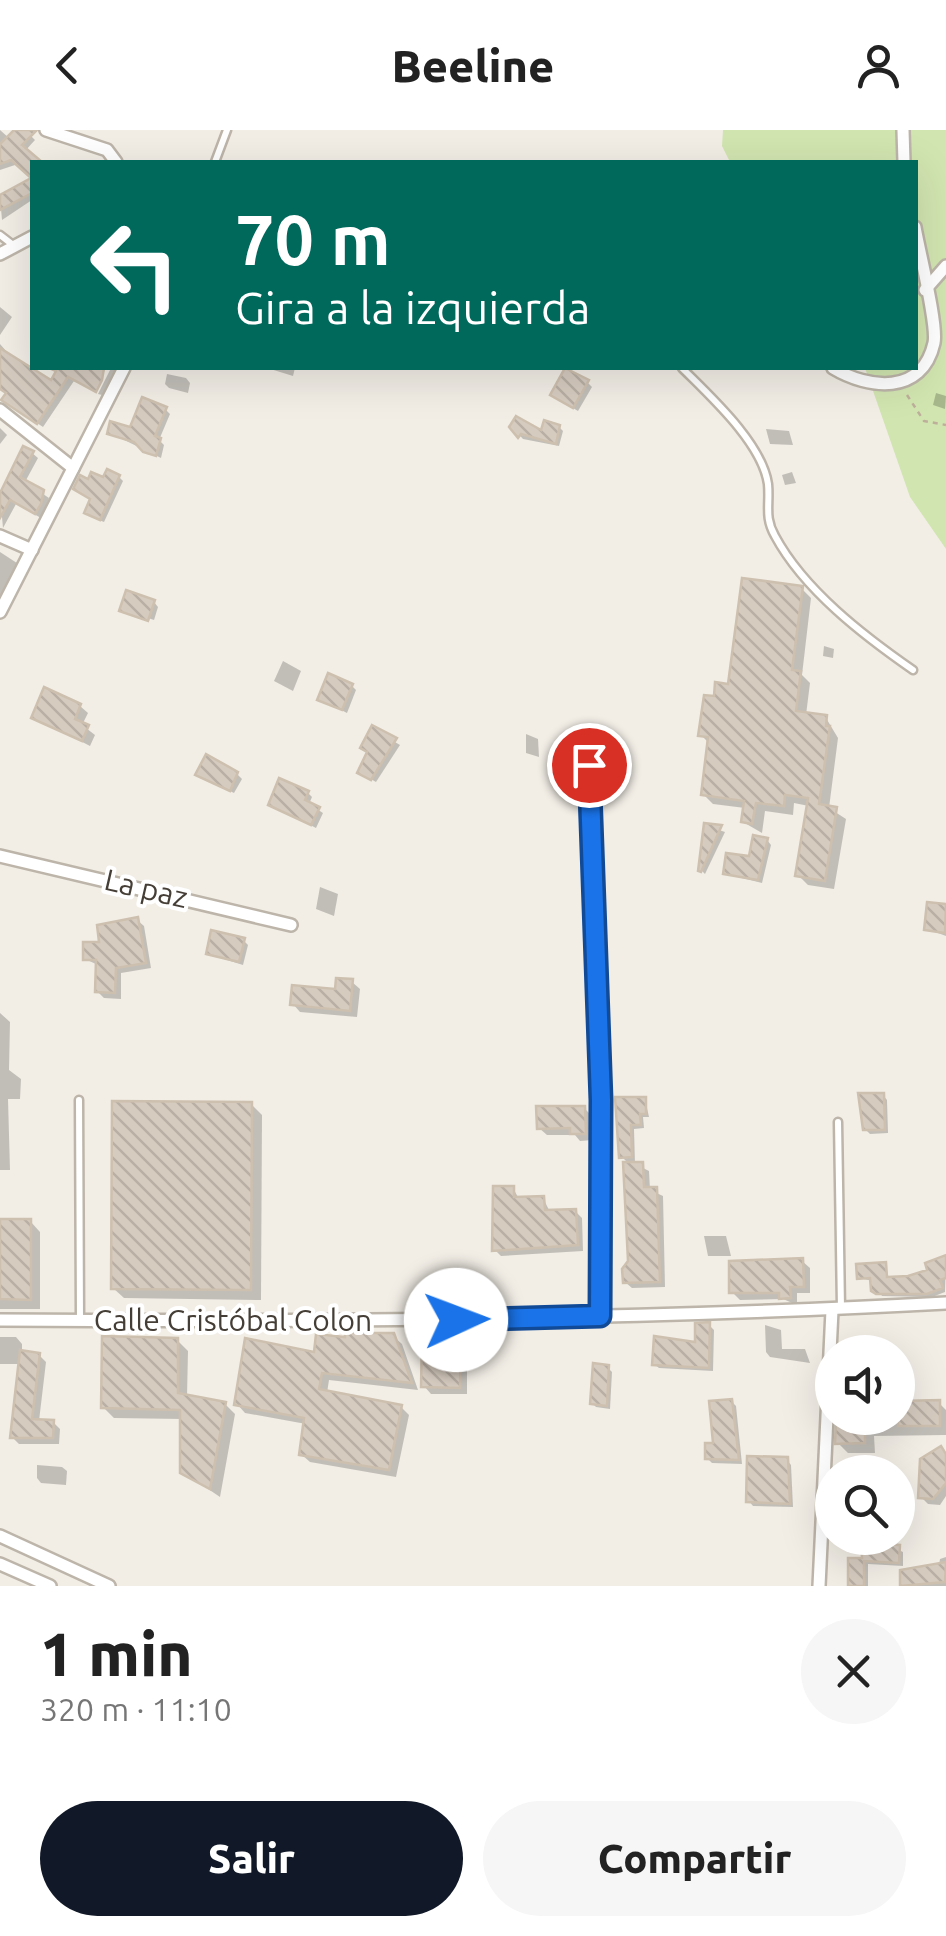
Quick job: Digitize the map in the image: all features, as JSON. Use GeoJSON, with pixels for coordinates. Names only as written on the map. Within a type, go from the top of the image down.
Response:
{"type":"FeatureCollection","features":[{"type":"Feature","properties":{"kind":"street"},"geometry":{"type":"LineString","coordinates":[[46,130],[106,150],[114,160]]}},
{"type":"Feature","properties":{"kind":"street"},"geometry":{"type":"LineString","coordinates":[[903,130],[904,160]]}},
{"type":"Feature","properties":{"kind":"street"},"geometry":{"type":"LineString","coordinates":[[0,254],[30,238]]}},
{"type":"Feature","properties":{"kind":"street"},"geometry":{"type":"LineString","coordinates":[[918,246],[935,340],[928,358],[918,368]]}},
{"type":"Feature","properties":{"kind":"street"},"geometry":{"type":"LineString","coordinates":[[925,290],[946,266]]}},
{"type":"Feature","properties":{"kind":"street"},"geometry":{"type":"LineString","coordinates":[[0,612],[123,370]]}},
{"type":"Feature","properties":{"kind":"street"},"geometry":{"type":"LineString","coordinates":[[836,370],[855,381],[881,386],[902,383],[916,370]]}},
{"type":"Feature","properties":{"kind":"street"},"geometry":{"type":"LineString","coordinates":[[0,410],[73,468]]}},
{"type":"Feature","properties":{"kind":"street"},"geometry":{"type":"LineString","coordinates":[[0,536],[32,550]]}},
{"type":"Feature","properties":{"kind":"street"},"geometry":{"type":"LineString","coordinates":[[589,765],[601,1100],[600,1316]]}},
{"type":"Feature","properties":{"kind":"street","name":"La paz"},"geometry":{"type":"LineString","coordinates":[[0,856],[292,925]]}},
{"type":"Feature","properties":{"kind":"street","name":"Calle Cristóbal Colon"},"geometry":{"type":"LineString","coordinates":[[0,1320],[384,1323],[946,1302]]}},
{"type":"Feature","properties":{"kind":"street"},"geometry":{"type":"LineString","coordinates":[[819,1586],[836,1309]]}},
{"type":"Feature","properties":{"kind":"street"},"geometry":{"type":"LineString","coordinates":[[0,1536],[109,1586]]}},
{"type":"Feature","properties":{"kind":"street"},"geometry":{"type":"LineString","coordinates":[[0,1564],[50,1586]]}},
{"type":"Feature","properties":{"kind":"lane"},"geometry":{"type":"LineString","coordinates":[[215,160],[227,130]]}},
{"type":"Feature","properties":{"kind":"lane"},"geometry":{"type":"LineString","coordinates":[[0,236],[14,246]]}},
{"type":"Feature","properties":{"kind":"lane"},"geometry":{"type":"LineString","coordinates":[[684,370],[729,414],[752,451],[768,484],[765,510],[777,541],[847,618],[913,670]]}},
{"type":"Feature","properties":{"kind":"lane"},"geometry":{"type":"LineString","coordinates":[[79,1100],[80,1320]]}},
{"type":"Feature","properties":{"kind":"lane"},"geometry":{"type":"LineString","coordinates":[[836,1309],[838,1122]]}},
{"type":"Feature","properties":{"kind":"path"},"geometry":{"type":"LineString","coordinates":[[902,383],[924,421],[946,425]]}},
{"type":"Feature","properties":{"kind":"green space"},"geometry":{"type":"Polygon","coordinates":[[[723,130],[946,130],[946,549],[910,497],[866,370],[918,370],[918,160],[729,160],[722,146],[723,130]]]}},
{"type":"Feature","properties":{"kind":"building"},"geometry":{"type":"Polygon","coordinates":[[[14,130],[37,130],[22,145],[40,160],[30,160],[30,177],[11,160],[0,164],[0,144],[14,130]]]}},
{"type":"Feature","properties":{"kind":"building"},"geometry":{"type":"Polygon","coordinates":[[[30,179],[30,194],[0,210],[0,195],[30,179]]]}},
{"type":"Feature","properties":{"kind":"building"},"geometry":{"type":"Polygon","coordinates":[[[0,348],[51,380],[54,370],[104,370],[96,392],[68,377],[37,424],[1,400],[6,393],[0,389],[0,348]]]}},
{"type":"Feature","properties":{"kind":"building"},"geometry":{"type":"Polygon","coordinates":[[[564,370],[589,380],[573,408],[550,395],[564,370]]]}},
{"type":"Feature","properties":{"kind":"building"},"geometry":{"type":"Polygon","coordinates":[[[142,397],[167,407],[155,436],[161,438],[156,456],[143,452],[134,442],[107,434],[110,421],[130,427],[142,397]]]}},
{"type":"Feature","properties":{"kind":"building"},"geometry":{"type":"Polygon","coordinates":[[[516,416],[541,430],[544,420],[560,425],[556,444],[521,434],[518,438],[509,427],[516,416]]]}},
{"type":"Feature","properties":{"kind":"building"},"geometry":{"type":"Polygon","coordinates":[[[23,446],[34,451],[20,477],[44,490],[41,504],[35,514],[10,500],[0,518],[0,493],[23,446]]]}},
{"type":"Feature","properties":{"kind":"building"},"geometry":{"type":"Polygon","coordinates":[[[107,469],[120,475],[100,520],[84,513],[90,499],[73,489],[80,475],[88,479],[91,472],[103,477],[107,469]]]}},
{"type":"Feature","properties":{"kind":"building"},"geometry":{"type":"Polygon","coordinates":[[[742,578],[803,586],[792,670],[801,671],[796,711],[827,715],[826,726],[830,726],[819,804],[837,807],[825,881],[795,876],[808,798],[785,795],[784,806],[756,803],[752,824],[741,822],[744,801],[701,795],[708,737],[698,736],[704,695],[714,696],[715,682],[728,684],[742,578]]]}},
{"type":"Feature","properties":{"kind":"building"},"geometry":{"type":"Polygon","coordinates":[[[126,590],[155,600],[148,621],[119,611],[126,590]]]}},
{"type":"Feature","properties":{"kind":"building"},"geometry":{"type":"Polygon","coordinates":[[[328,673],[353,684],[342,710],[317,700],[328,673]]]}},
{"type":"Feature","properties":{"kind":"building"},"geometry":{"type":"Polygon","coordinates":[[[44,687],[81,704],[75,719],[89,725],[82,741],[31,718],[44,687]]]}},
{"type":"Feature","properties":{"kind":"building"},"geometry":{"type":"Polygon","coordinates":[[[372,725],[397,738],[371,780],[357,773],[367,752],[360,748],[372,725]]]}},
{"type":"Feature","properties":{"kind":"building"},"geometry":{"type":"Polygon","coordinates":[[[206,754],[238,772],[230,791],[195,775],[206,754]]]}},
{"type":"Feature","properties":{"kind":"building"},"geometry":{"type":"Polygon","coordinates":[[[279,778],[309,791],[305,800],[320,807],[311,825],[268,805],[279,778]]]}},
{"type":"Feature","properties":{"kind":"building"},"geometry":{"type":"Polygon","coordinates":[[[704,823],[722,825],[701,872],[698,871],[704,823]]]}},
{"type":"Feature","properties":{"kind":"building"},"geometry":{"type":"Polygon","coordinates":[[[753,835],[768,838],[758,880],[723,874],[726,853],[749,856],[753,835]]]}},
{"type":"Feature","properties":{"kind":"building"},"geometry":{"type":"Polygon","coordinates":[[[927,902],[946,904],[945,933],[924,930],[927,902]]]}},
{"type":"Feature","properties":{"kind":"building"},"geometry":{"type":"Polygon","coordinates":[[[138,917],[146,963],[116,968],[115,993],[95,992],[96,960],[83,960],[83,942],[99,942],[97,925],[138,917]]]}},
{"type":"Feature","properties":{"kind":"building"},"geometry":{"type":"Polygon","coordinates":[[[211,930],[245,938],[239,962],[206,954],[211,930]]]}},
{"type":"Feature","properties":{"kind":"building"},"geometry":{"type":"Polygon","coordinates":[[[336,978],[353,979],[350,1011],[290,1005],[292,985],[335,989],[336,978]]]}},
{"type":"Feature","properties":{"kind":"building"},"geometry":{"type":"Polygon","coordinates":[[[858,1093],[884,1093],[885,1130],[863,1130],[858,1093]]]}},
{"type":"Feature","properties":{"kind":"building"},"geometry":{"type":"Polygon","coordinates":[[[615,1097],[646,1097],[641,1125],[631,1125],[632,1157],[619,1158],[615,1097]]]}},
{"type":"Feature","properties":{"kind":"building"},"geometry":{"type":"Polygon","coordinates":[[[112,1101],[252,1102],[251,1290],[111,1289],[112,1101]]]}},
{"type":"Feature","properties":{"kind":"building"},"geometry":{"type":"Polygon","coordinates":[[[536,1106],[585,1106],[586,1134],[570,1134],[570,1128],[537,1129],[536,1106]]]}},
{"type":"Feature","properties":{"kind":"building"},"geometry":{"type":"Polygon","coordinates":[[[623,1162],[643,1162],[644,1187],[657,1187],[660,1282],[623,1283],[622,1269],[628,1261],[623,1162]]]}},
{"type":"Feature","properties":{"kind":"building"},"geometry":{"type":"Polygon","coordinates":[[[493,1186],[514,1186],[514,1197],[544,1196],[545,1210],[576,1209],[578,1245],[492,1251],[493,1186]]]}},
{"type":"Feature","properties":{"kind":"building"},"geometry":{"type":"Polygon","coordinates":[[[0,1219],[31,1219],[31,1300],[0,1299],[0,1219]]]}},
{"type":"Feature","properties":{"kind":"building"},"geometry":{"type":"Polygon","coordinates":[[[946,1255],[946,1278],[940,1280],[943,1288],[927,1294],[876,1294],[871,1291],[870,1278],[857,1279],[856,1264],[886,1262],[887,1277],[908,1276],[927,1270],[925,1263],[946,1255]]]}},
{"type":"Feature","properties":{"kind":"building"},"geometry":{"type":"Polygon","coordinates":[[[803,1258],[804,1287],[790,1287],[791,1298],[779,1299],[779,1293],[729,1293],[729,1261],[803,1258]]]}},
{"type":"Feature","properties":{"kind":"building"},"geometry":{"type":"Polygon","coordinates":[[[710,1322],[709,1368],[652,1365],[654,1336],[695,1342],[695,1323],[710,1322]]]}},
{"type":"Feature","properties":{"kind":"building"},"geometry":{"type":"Polygon","coordinates":[[[422,1332],[461,1332],[460,1388],[421,1387],[422,1332]]]}},
{"type":"Feature","properties":{"kind":"building"},"geometry":{"type":"Polygon","coordinates":[[[345,1333],[394,1333],[412,1383],[322,1373],[319,1389],[402,1405],[389,1470],[299,1455],[304,1418],[234,1405],[245,1338],[314,1352],[316,1334],[345,1337],[345,1333]]]}},
{"type":"Feature","properties":{"kind":"building"},"geometry":{"type":"Polygon","coordinates":[[[102,1336],[178,1338],[178,1393],[226,1402],[210,1489],[180,1473],[180,1410],[101,1408],[102,1336]]]}},
{"type":"Feature","properties":{"kind":"building"},"geometry":{"type":"Polygon","coordinates":[[[20,1350],[40,1353],[32,1419],[54,1420],[53,1438],[10,1438],[20,1350]]]}},
{"type":"Feature","properties":{"kind":"building"},"geometry":{"type":"Polygon","coordinates":[[[593,1363],[609,1365],[607,1406],[590,1404],[593,1363]]]}},
{"type":"Feature","properties":{"kind":"building"},"geometry":{"type":"Polygon","coordinates":[[[732,1399],[739,1460],[705,1459],[705,1443],[713,1443],[709,1401],[732,1399]]]}},
{"type":"Feature","properties":{"kind":"building"},"geometry":{"type":"Polygon","coordinates":[[[940,1400],[940,1426],[915,1426],[915,1401],[940,1400]]]}},
{"type":"Feature","properties":{"kind":"building"},"geometry":{"type":"Polygon","coordinates":[[[835,1435],[865,1435],[865,1443],[835,1444],[835,1435]]]}},
{"type":"Feature","properties":{"kind":"building"},"geometry":{"type":"Polygon","coordinates":[[[941,1446],[946,1454],[946,1483],[933,1499],[918,1498],[920,1459],[941,1446]]]}},
{"type":"Feature","properties":{"kind":"building"},"geometry":{"type":"Polygon","coordinates":[[[747,1456],[788,1457],[790,1504],[746,1502],[747,1456]]]}},
{"type":"Feature","properties":{"kind":"building"},"geometry":{"type":"Polygon","coordinates":[[[862,1555],[899,1555],[899,1563],[864,1561],[864,1586],[848,1586],[848,1558],[862,1555]]]}},
{"type":"Feature","properties":{"kind":"building"},"geometry":{"type":"Polygon","coordinates":[[[946,1562],[945,1582],[900,1586],[900,1570],[946,1562]]]}},
{"type":"Feature","properties":{"kind":"route"},"geometry":{"type":"LineString","coordinates":[[456,1320],[600,1316],[601,1100],[589,765]]}}]}
